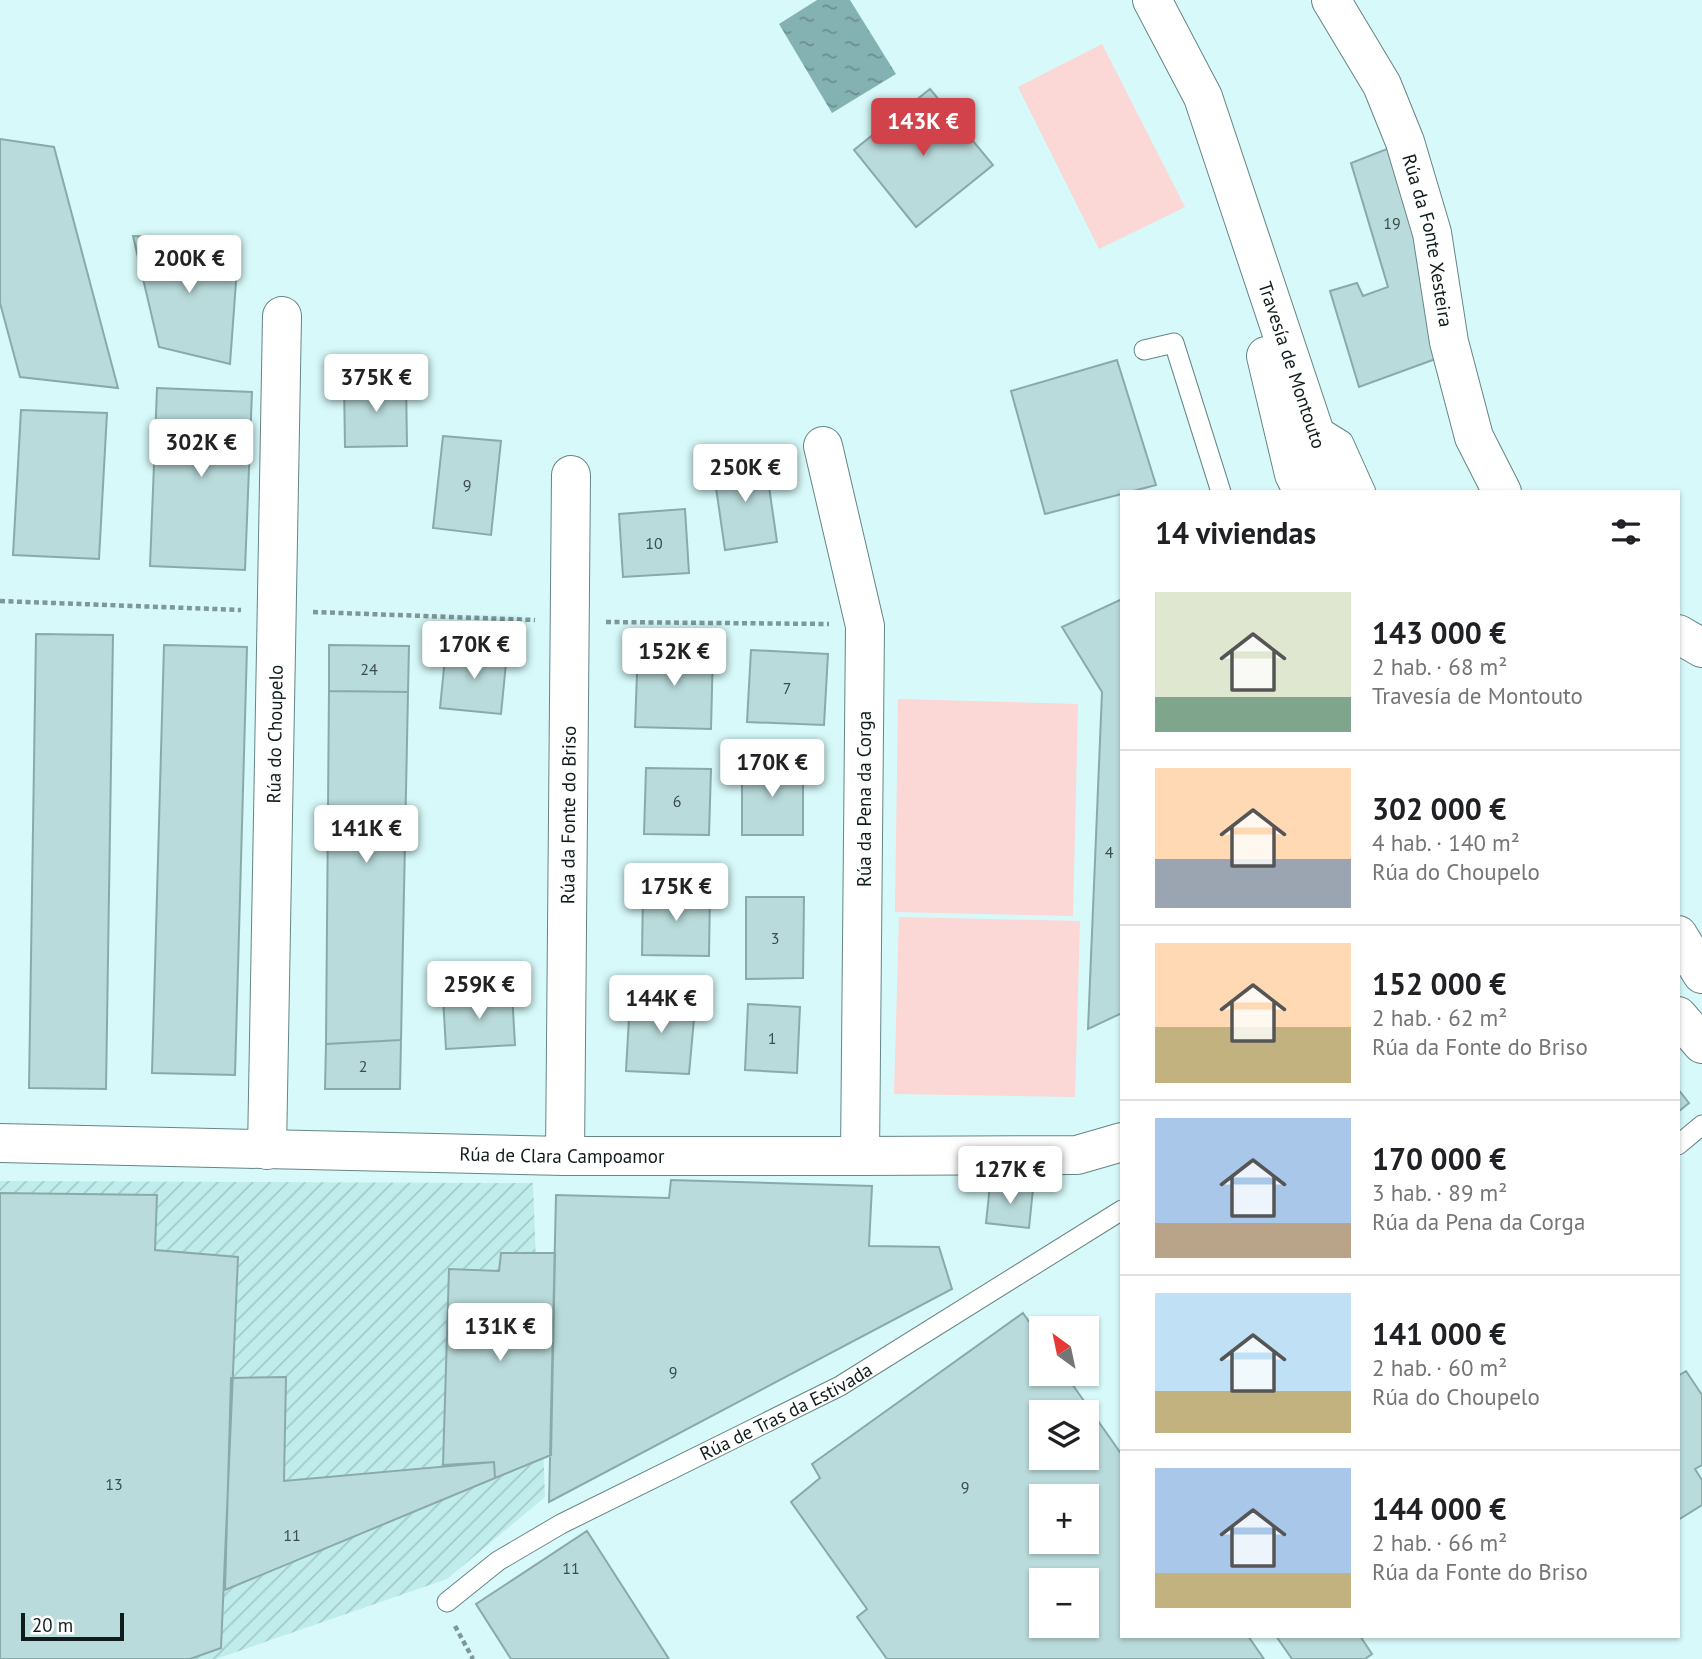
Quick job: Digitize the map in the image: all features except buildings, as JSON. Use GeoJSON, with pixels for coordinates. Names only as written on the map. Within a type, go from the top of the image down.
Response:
{"type":"FeatureCollection","features":[{"type":"Feature","properties":{"kind":"street","name":"Travesía de Montouto"},"geometry":{"type":"LineString","coordinates":[[1152,0],[1203,97],[1336,490]]}},
{"type":"Feature","properties":{"kind":"street","name":"Rúa da Fonte Xesteira"},"geometry":{"type":"LineString","coordinates":[[1331,0],[1382,85],[1405,142],[1432,233],[1449,342],[1474,437],[1501,490]]}},
{"type":"Feature","properties":{"kind":"street","name":"Travesía de Montouto"},"geometry":{"type":"LineString","coordinates":[[1249,237],[1249,282],[1298,486]]}},
{"type":"Feature","properties":{"kind":"street","name":"Rúa do Choupelo"},"geometry":{"type":"LineString","coordinates":[[267,1150],[282,316]]}},
{"type":"Feature","properties":{"kind":"street","name":"Rúa da Pena da Corga"},"geometry":{"type":"LineString","coordinates":[[823,446],[864,626],[860,1156]]}},
{"type":"Feature","properties":{"kind":"street","name":"Rúa da Fonte do Briso"},"geometry":{"type":"LineString","coordinates":[[565,1156],[570,475]]}},
{"type":"Feature","properties":{"kind":"street"},"geometry":{"type":"LineString","coordinates":[[1680,635],[1702,648]]}},
{"type":"Feature","properties":{"kind":"street"},"geometry":{"type":"LineString","coordinates":[[1680,938],[1702,974]]}},
{"type":"Feature","properties":{"kind":"street"},"geometry":{"type":"LineString","coordinates":[[1680,1018],[1702,1044]]}},
{"type":"Feature","properties":{"kind":"street","name":"Rúa de Clara Campoamor"},"geometry":{"type":"LineString","coordinates":[[0,1143],[565,1156],[860,1156],[1077,1155],[1120,1143]]}},
{"type":"Feature","properties":{"kind":"lane"},"geometry":{"type":"LineString","coordinates":[[1144,350],[1174,343],[1220,490]]}},
{"type":"Feature","properties":{"kind":"lane"},"geometry":{"type":"LineString","coordinates":[[1312,422],[1343,441],[1365,490]]}},
{"type":"Feature","properties":{"kind":"lane"},"geometry":{"type":"LineString","coordinates":[[1680,1143],[1702,1125]]}},
{"type":"Feature","properties":{"kind":"lane","name":"Rúa de Tras da Estivada"},"geometry":{"type":"LineString","coordinates":[[447,1602],[498,1561],[561,1524],[840,1387],[1120,1211]]}},
{"type":"Feature","properties":{"kind":"path"},"geometry":{"type":"LineString","coordinates":[[0,601],[569,621],[864,626]]}},
{"type":"Feature","properties":{"kind":"path"},"geometry":{"type":"LineString","coordinates":[[447,1602],[458,1634],[473,1659]]}},
{"type":"Feature","properties":{"kind":"shaded area"},"geometry":{"type":"Polygon","coordinates":[[[1102,44],[1185,207],[1099,249],[1018,87],[1102,44]]]}},
{"type":"Feature","properties":{"kind":"shaded area"},"geometry":{"type":"Polygon","coordinates":[[[898,699],[1078,704],[1073,916],[895,912],[898,699]]]}},
{"type":"Feature","properties":{"kind":"shaded area"},"geometry":{"type":"Polygon","coordinates":[[[899,917],[1080,921],[1075,1097],[894,1094],[899,917]]]}},
{"type":"Feature","properties":{"kind":"shaded area"},"geometry":{"type":"Polygon","coordinates":[[[0,1181],[533,1183],[545,1497],[447,1579],[216,1659],[0,1659],[0,1181]]]}},
{"type":"Feature","properties":{"kind":"water"},"geometry":{"type":"Polygon","coordinates":[[[817,0],[850,0],[896,74],[832,113],[779,24],[817,0]]]}}]}
